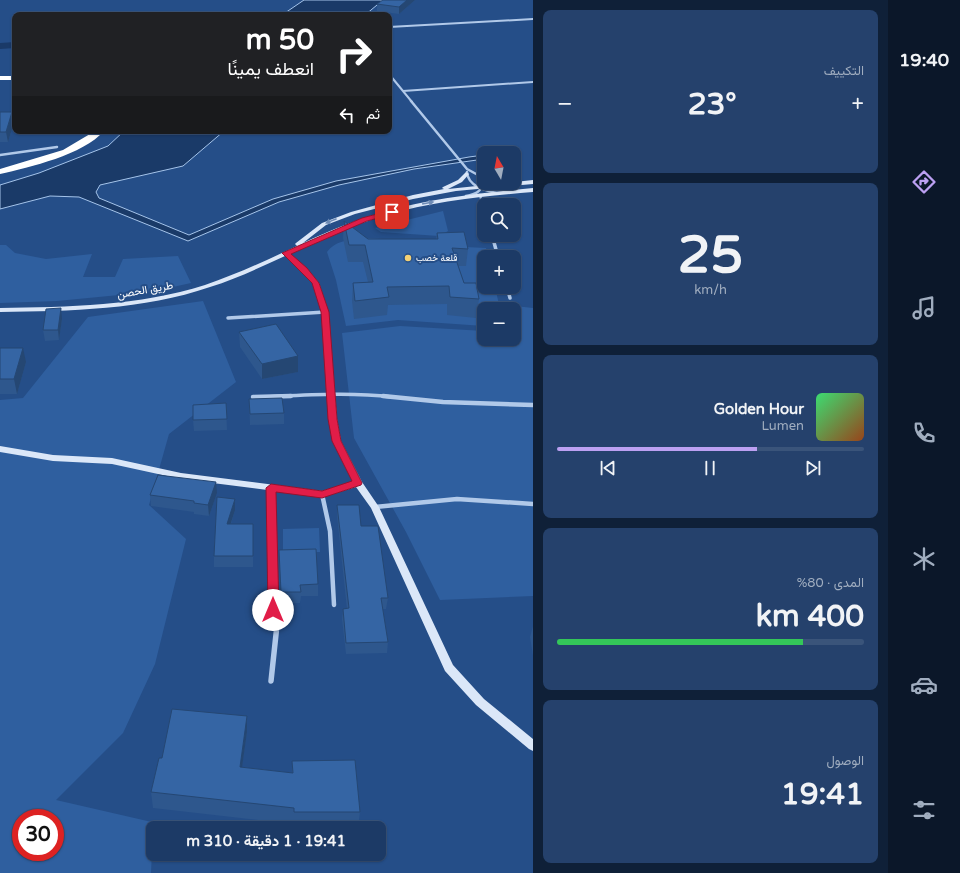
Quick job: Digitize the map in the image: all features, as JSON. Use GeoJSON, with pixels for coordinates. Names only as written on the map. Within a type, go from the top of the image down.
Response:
{"type":"FeatureCollection","features":[{"type":"Feature","properties":{"kind":"highway"},"geometry":{"type":"LineString","coordinates":[[0,73],[12,73]]}},
{"type":"Feature","properties":{"kind":"highway"},"geometry":{"type":"LineString","coordinates":[[0,78],[12,78]]}},
{"type":"Feature","properties":{"kind":"highway"},"geometry":{"type":"LineString","coordinates":[[0,165],[57,148],[83,134]]}},
{"type":"Feature","properties":{"kind":"highway"},"geometry":{"type":"LineString","coordinates":[[0,172],[69,150],[96,134]]}},
{"type":"Feature","properties":{"kind":"street"},"geometry":{"type":"LineString","coordinates":[[392,27],[533,19]]}},
{"type":"Feature","properties":{"kind":"street"},"geometry":{"type":"LineString","coordinates":[[392,78],[463,164],[470,181],[477,186]]}},
{"type":"Feature","properties":{"kind":"street"},"geometry":{"type":"LineString","coordinates":[[403,91],[533,82]]}},
{"type":"Feature","properties":{"kind":"street"},"geometry":{"type":"LineString","coordinates":[[0,114],[12,114]]}},
{"type":"Feature","properties":{"kind":"street"},"geometry":{"type":"LineString","coordinates":[[0,155],[57,148]]}},
{"type":"Feature","properties":{"kind":"street"},"geometry":{"type":"LineString","coordinates":[[467,172],[477,175]]}},
{"type":"Feature","properties":{"kind":"street"},"geometry":{"type":"LineString","coordinates":[[352,213],[413,195],[447,187],[460,181],[467,172]]}},
{"type":"Feature","properties":{"kind":"street"},"geometry":{"type":"LineString","coordinates":[[521,179],[533,178]]}},
{"type":"Feature","properties":{"kind":"street","name":"طريق الحصن"},"geometry":{"type":"LineString","coordinates":[[521,184],[533,182]]}},
{"type":"Feature","properties":{"kind":"street","name":"طريق الحصن"},"geometry":{"type":"LineString","coordinates":[[286,253],[324,224],[352,213],[413,197],[477,189]]}},
{"type":"Feature","properties":{"kind":"street","name":"طريق الحصن"},"geometry":{"type":"LineString","coordinates":[[0,310],[87,308],[128,304],[182,294],[234,277],[364,219],[419,205],[464,197],[479,190]]}},
{"type":"Feature","properties":{"kind":"street","name":"طريق الحصن"},"geometry":{"type":"LineString","coordinates":[[484,190],[497,194],[533,190]]}},
{"type":"Feature","properties":{"kind":"street"},"geometry":{"type":"LineString","coordinates":[[286,253],[305,270],[316,283],[325,312],[333,419],[337,441],[358,483],[375,507],[449,668],[480,702],[533,746]]}},
{"type":"Feature","properties":{"kind":"street"},"geometry":{"type":"LineString","coordinates":[[509,294],[510,298]]}},
{"type":"Feature","properties":{"kind":"street"},"geometry":{"type":"LineString","coordinates":[[228,318],[325,312]]}},
{"type":"Feature","properties":{"kind":"street"},"geometry":{"type":"LineString","coordinates":[[253,397],[368,394],[443,402],[533,405]]}},
{"type":"Feature","properties":{"kind":"street"},"geometry":{"type":"LineString","coordinates":[[0,449],[53,458],[112,461],[181,476],[322,494],[358,483]]}},
{"type":"Feature","properties":{"kind":"street"},"geometry":{"type":"LineString","coordinates":[[271,488],[273,610],[277,625],[271,681]]}},
{"type":"Feature","properties":{"kind":"street"},"geometry":{"type":"LineString","coordinates":[[322,494],[330,531],[334,605]]}},
{"type":"Feature","properties":{"kind":"street"},"geometry":{"type":"LineString","coordinates":[[375,507],[457,499],[533,504]]}},
{"type":"Feature","properties":{"kind":"shaded area"},"geometry":{"type":"Polygon","coordinates":[[[304,0],[383,0],[369,12],[286,12],[304,0]]]}},
{"type":"Feature","properties":{"kind":"shaded area"},"geometry":{"type":"Polygon","coordinates":[[[121,134],[220,134],[183,166],[100,185],[96,192],[99,198],[189,235],[273,199],[336,181],[477,156],[477,160],[414,169],[339,185],[279,202],[188,241],[79,197],[50,196],[0,209],[0,185],[39,173],[108,146],[121,134]]]}},
{"type":"Feature","properties":{"kind":"shaded area"},"geometry":{"type":"Polygon","coordinates":[[[443,211],[448,231],[439,236],[381,232],[375,228],[443,211]]]}},
{"type":"Feature","properties":{"kind":"shaded area"},"geometry":{"type":"Polygon","coordinates":[[[365,238],[457,243],[465,247],[486,248],[486,250],[477,250],[477,294],[497,294],[498,302],[477,302],[477,326],[398,320],[346,326],[336,280],[327,252],[335,245],[349,240],[365,238]]]}},
{"type":"Feature","properties":{"kind":"shaded area"},"geometry":{"type":"Polygon","coordinates":[[[0,245],[6,245],[15,253],[46,259],[92,254],[83,277],[115,277],[123,259],[178,256],[191,283],[150,292],[57,301],[0,303],[0,245]]]}},
{"type":"Feature","properties":{"kind":"shaded area"},"geometry":{"type":"Polygon","coordinates":[[[203,301],[236,382],[169,434],[149,505],[186,539],[155,664],[123,733],[56,800],[147,821],[146,821],[146,861],[152,861],[151,873],[0,873],[0,400],[23,398],[88,317],[203,301]]]}},
{"type":"Feature","properties":{"kind":"shaded area"},"geometry":{"type":"Polygon","coordinates":[[[521,307],[533,308],[533,596],[440,600],[406,532],[354,438],[342,333],[400,326],[477,331],[477,346],[521,346],[521,307]]]}},
{"type":"Feature","properties":{"kind":"shaded area"},"geometry":{"type":"Polygon","coordinates":[[[319,528],[320,552],[283,553],[283,529],[319,528]]]}},
{"type":"Feature","properties":{"kind":"building"},"geometry":{"type":"Polygon","coordinates":[[[383,0],[407,0],[399,7],[377,4],[383,0]]]}},
{"type":"Feature","properties":{"kind":"building"},"geometry":{"type":"Polygon","coordinates":[[[0,112],[12,112],[6,132],[0,132],[0,112]]]}},
{"type":"Feature","properties":{"kind":"building"},"geometry":{"type":"Polygon","coordinates":[[[344,221],[368,239],[438,239],[437,233],[464,232],[468,249],[452,248],[464,283],[476,283],[479,299],[450,297],[449,286],[387,287],[389,297],[355,301],[353,283],[373,282],[365,245],[349,245],[344,221]]]}},
{"type":"Feature","properties":{"kind":"building"},"geometry":{"type":"Polygon","coordinates":[[[61,308],[58,330],[43,330],[46,309],[61,308]]]}},
{"type":"Feature","properties":{"kind":"building"},"geometry":{"type":"Polygon","coordinates":[[[276,324],[298,356],[262,364],[239,332],[276,324]]]}},
{"type":"Feature","properties":{"kind":"building"},"geometry":{"type":"Polygon","coordinates":[[[0,348],[23,348],[14,379],[0,379],[0,348]]]}},
{"type":"Feature","properties":{"kind":"building"},"geometry":{"type":"Polygon","coordinates":[[[282,398],[284,413],[250,414],[249,399],[282,398]]]}},
{"type":"Feature","properties":{"kind":"building"},"geometry":{"type":"Polygon","coordinates":[[[226,403],[227,419],[193,420],[193,405],[226,403]]]}},
{"type":"Feature","properties":{"kind":"building"},"geometry":{"type":"Polygon","coordinates":[[[158,475],[216,482],[208,505],[194,503],[194,501],[150,495],[158,475]]]}},
{"type":"Feature","properties":{"kind":"building"},"geometry":{"type":"Polygon","coordinates":[[[217,497],[235,499],[227,524],[253,524],[253,556],[214,556],[217,497]]]}},
{"type":"Feature","properties":{"kind":"building"},"geometry":{"type":"Polygon","coordinates":[[[337,505],[359,505],[361,526],[378,526],[388,598],[381,598],[388,642],[346,643],[343,609],[349,608],[337,505]]]}},
{"type":"Feature","properties":{"kind":"building"},"geometry":{"type":"Polygon","coordinates":[[[316,549],[318,584],[300,585],[301,592],[281,592],[279,550],[316,549]]]}},
{"type":"Feature","properties":{"kind":"building"},"geometry":{"type":"Polygon","coordinates":[[[172,709],[247,716],[240,767],[293,773],[292,761],[355,760],[360,812],[294,812],[294,808],[151,792],[159,758],[162,758],[172,709]]]}},
{"type":"Feature","properties":{"kind":"waterway"},"geometry":{"type":"LineString","coordinates":[[0,46],[12,45]]}},
{"type":"Feature","properties":{"kind":"place","name":"قلعة خصب"},"geometry":{"type":"Point","coordinates":[408,258]}},
{"type":"Feature","properties":{"kind":"route"},"geometry":{"type":"LineString","coordinates":[[273,610],[271,488],[322,494],[358,483],[337,441],[333,419],[325,312],[316,283],[305,270],[286,253],[364,219],[392,212]]}}]}
